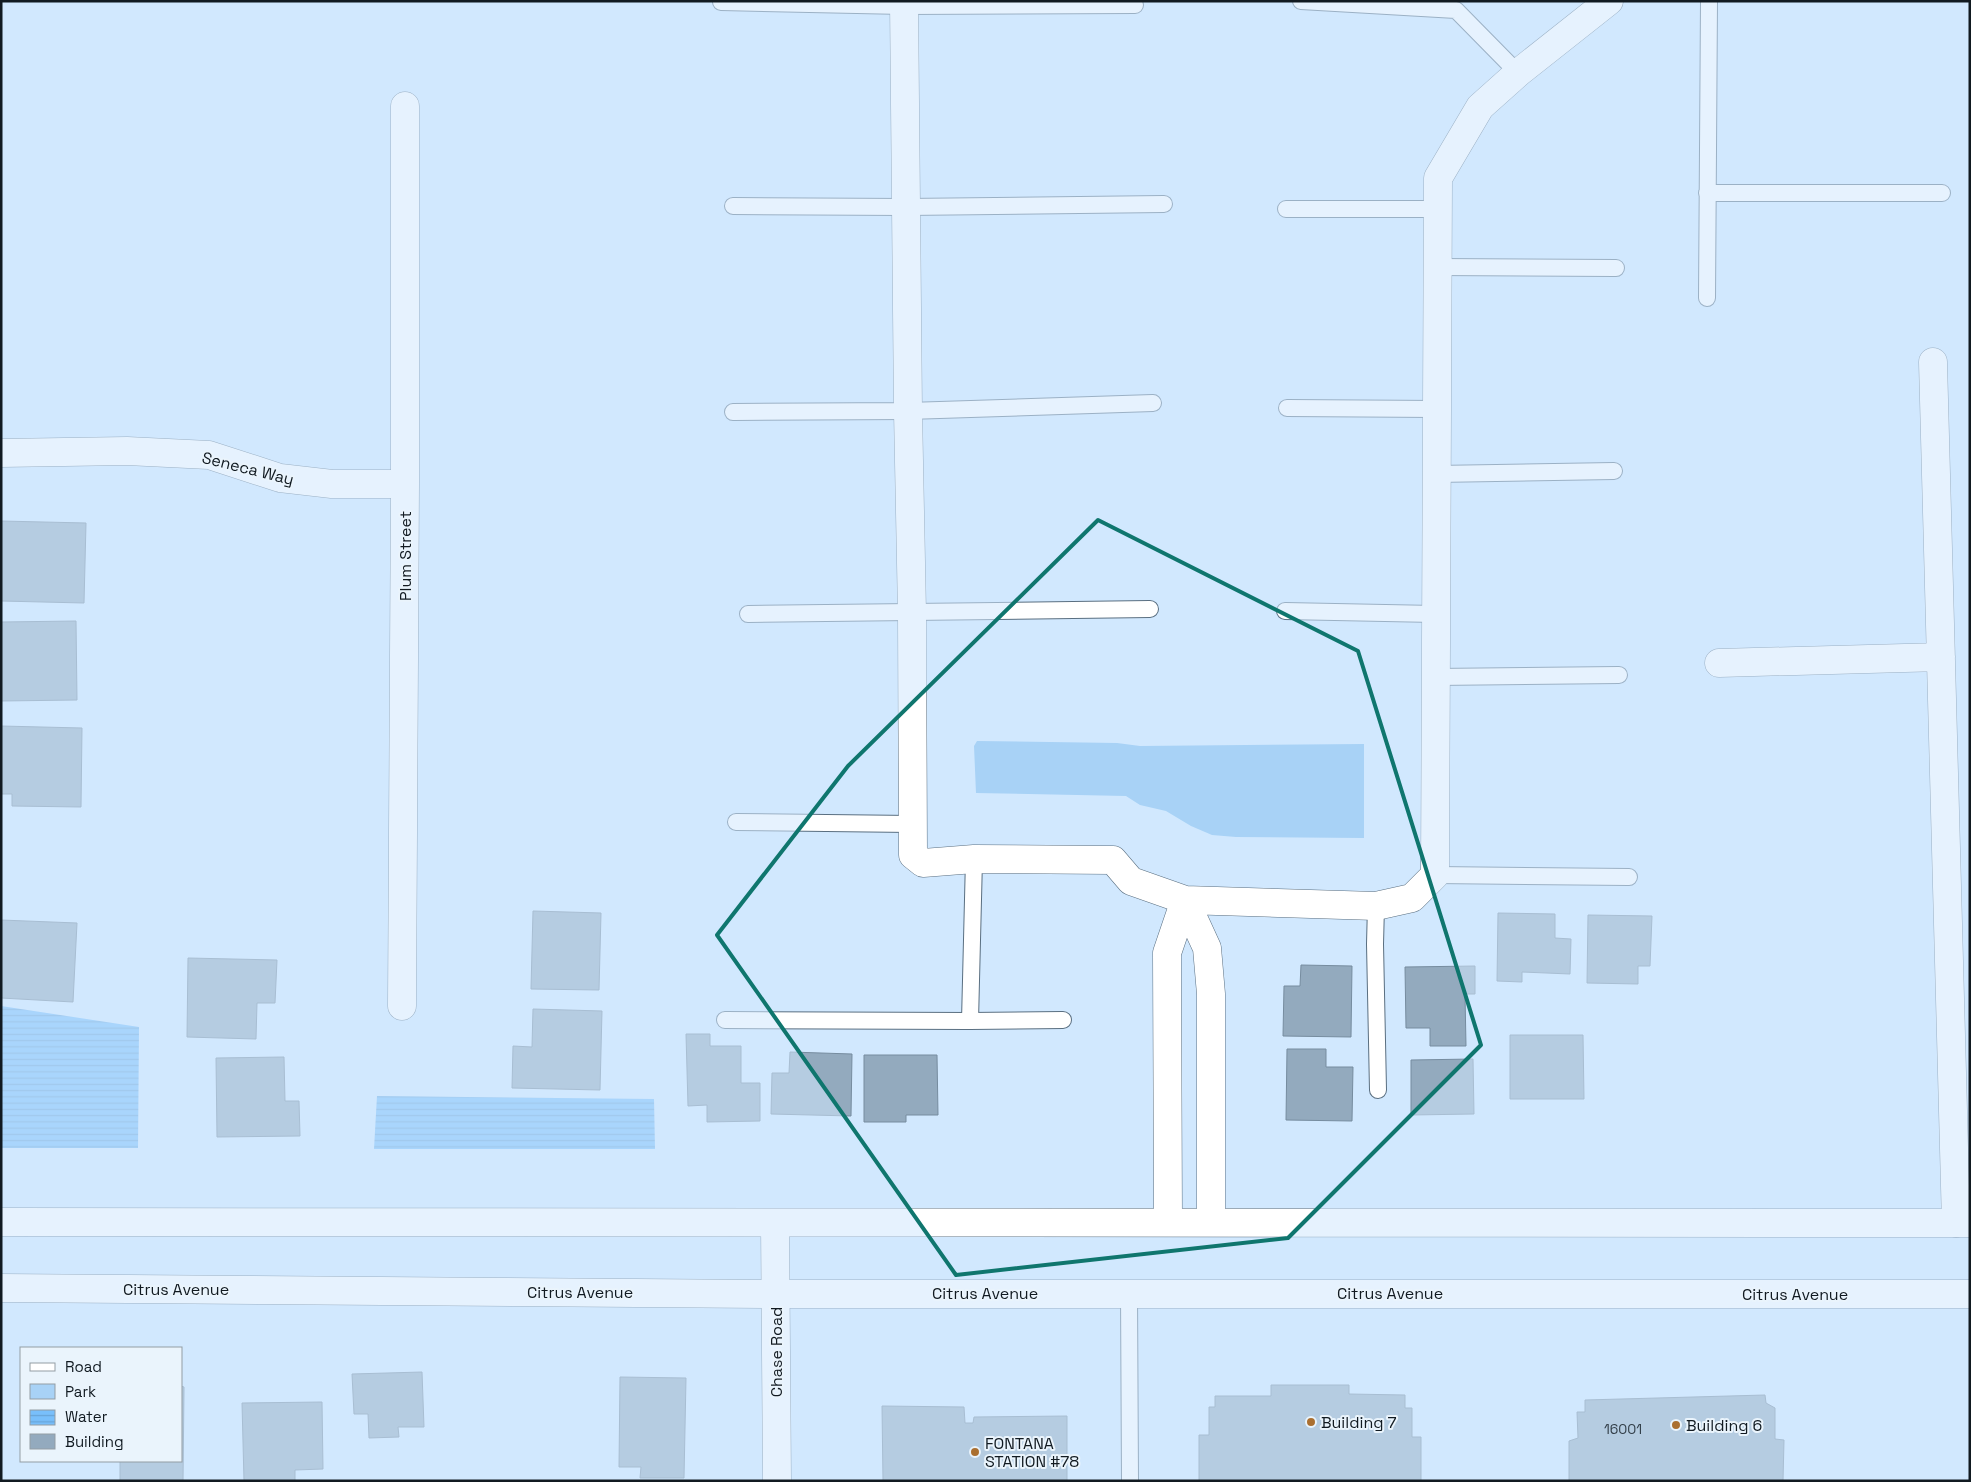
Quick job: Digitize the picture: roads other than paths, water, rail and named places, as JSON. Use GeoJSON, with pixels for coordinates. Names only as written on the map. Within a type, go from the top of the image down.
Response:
{"type":"FeatureCollection","features":[{"type":"Feature","properties":{"kind":"street"},"geometry":{"type":"LineString","coordinates":[[904,4],[912,613],[913,855],[923,863],[974,859],[1113,860],[1131,881],[1185,900],[1376,906],[1412,898],[1435,875],[1436,267],[1438,178],[1480,107],[1518,73],[1609,1]]}},
{"type":"Feature","properties":{"kind":"street","name":"Plum Street"},"geometry":{"type":"LineString","coordinates":[[402,1006],[405,106]]}},
{"type":"Feature","properties":{"kind":"street"},"geometry":{"type":"LineString","coordinates":[[1,1222],[1963,1223],[1941,657],[1933,362]]}},
{"type":"Feature","properties":{"kind":"street","name":"Seneca Way"},"geometry":{"type":"LineString","coordinates":[[1,453],[127,452],[209,456],[280,478],[332,484],[405,484]]}},
{"type":"Feature","properties":{"kind":"street"},"geometry":{"type":"LineString","coordinates":[[1719,663],[1941,657]]}},
{"type":"Feature","properties":{"kind":"street"},"geometry":{"type":"LineString","coordinates":[[1185,900],[1207,948],[1211,994],[1211,1222]]}},
{"type":"Feature","properties":{"kind":"street"},"geometry":{"type":"LineString","coordinates":[[1168,1222],[1167,953],[1185,900]]}},
{"type":"Feature","properties":{"kind":"street","name":"Chase Road"},"geometry":{"type":"LineString","coordinates":[[775,1223],[777,1481]]}},
{"type":"Feature","properties":{"kind":"street","name":"Citrus Avenue"},"geometry":{"type":"LineString","coordinates":[[1,1288],[776,1294],[1970,1294]]}},
{"type":"Feature","properties":{"kind":"lane"},"geometry":{"type":"LineString","coordinates":[[1301,1],[1456,10],[1518,73]]}},
{"type":"Feature","properties":{"kind":"lane"},"geometry":{"type":"LineString","coordinates":[[1708,298],[1709,1]]}},
{"type":"Feature","properties":{"kind":"lane"},"geometry":{"type":"LineString","coordinates":[[721,2],[1135,5]]}},
{"type":"Feature","properties":{"kind":"lane"},"geometry":{"type":"LineString","coordinates":[[1707,193],[1942,193]]}},
{"type":"Feature","properties":{"kind":"lane"},"geometry":{"type":"LineString","coordinates":[[733,206],[906,207],[1164,204]]}},
{"type":"Feature","properties":{"kind":"lane"},"geometry":{"type":"LineString","coordinates":[[1286,209],[1437,209]]}},
{"type":"Feature","properties":{"kind":"lane"},"geometry":{"type":"LineString","coordinates":[[1436,267],[1616,268]]}},
{"type":"Feature","properties":{"kind":"lane"},"geometry":{"type":"LineString","coordinates":[[733,412],[908,412],[1153,403]]}},
{"type":"Feature","properties":{"kind":"lane"},"geometry":{"type":"LineString","coordinates":[[1287,408],[1437,410]]}},
{"type":"Feature","properties":{"kind":"lane"},"geometry":{"type":"LineString","coordinates":[[1436,474],[1614,472]]}},
{"type":"Feature","properties":{"kind":"lane"},"geometry":{"type":"LineString","coordinates":[[748,614],[1150,609]]}},
{"type":"Feature","properties":{"kind":"lane"},"geometry":{"type":"LineString","coordinates":[[1285,611],[1435,614]]}},
{"type":"Feature","properties":{"kind":"lane"},"geometry":{"type":"LineString","coordinates":[[1435,677],[1619,675]]}},
{"type":"Feature","properties":{"kind":"lane"},"geometry":{"type":"LineString","coordinates":[[736,822],[912,824]]}},
{"type":"Feature","properties":{"kind":"lane"},"geometry":{"type":"LineString","coordinates":[[970,1021],[974,859]]}},
{"type":"Feature","properties":{"kind":"lane"},"geometry":{"type":"LineString","coordinates":[[1435,875],[1629,877]]}},
{"type":"Feature","properties":{"kind":"lane"},"geometry":{"type":"LineString","coordinates":[[1376,906],[1378,1090]]}},
{"type":"Feature","properties":{"kind":"lane"},"geometry":{"type":"LineString","coordinates":[[725,1020],[1063,1020]]}},
{"type":"Feature","properties":{"kind":"lane"},"geometry":{"type":"LineString","coordinates":[[1129,1293],[1130,1481]]}},
{"type":"Feature","properties":{"kind":"water"},"geometry":{"type":"Polygon","coordinates":[[[1,1006],[139,1027],[138,1148],[1,1148],[1,1006]]]}},
{"type":"Feature","properties":{"kind":"water"},"geometry":{"type":"Polygon","coordinates":[[[377,1096],[654,1099],[655,1149],[374,1149],[377,1096]]]}},
{"type":"Feature","properties":{"kind":"place","name":"Building 7"},"geometry":{"type":"Point","coordinates":[1311,1422]}},
{"type":"Feature","properties":{"kind":"place","name":"Building 6"},"geometry":{"type":"Point","coordinates":[1676,1425]}},
{"type":"Feature","properties":{"kind":"place","name":"FONTANA STATION #78"},"geometry":{"type":"Point","coordinates":[975,1452]}}]}
